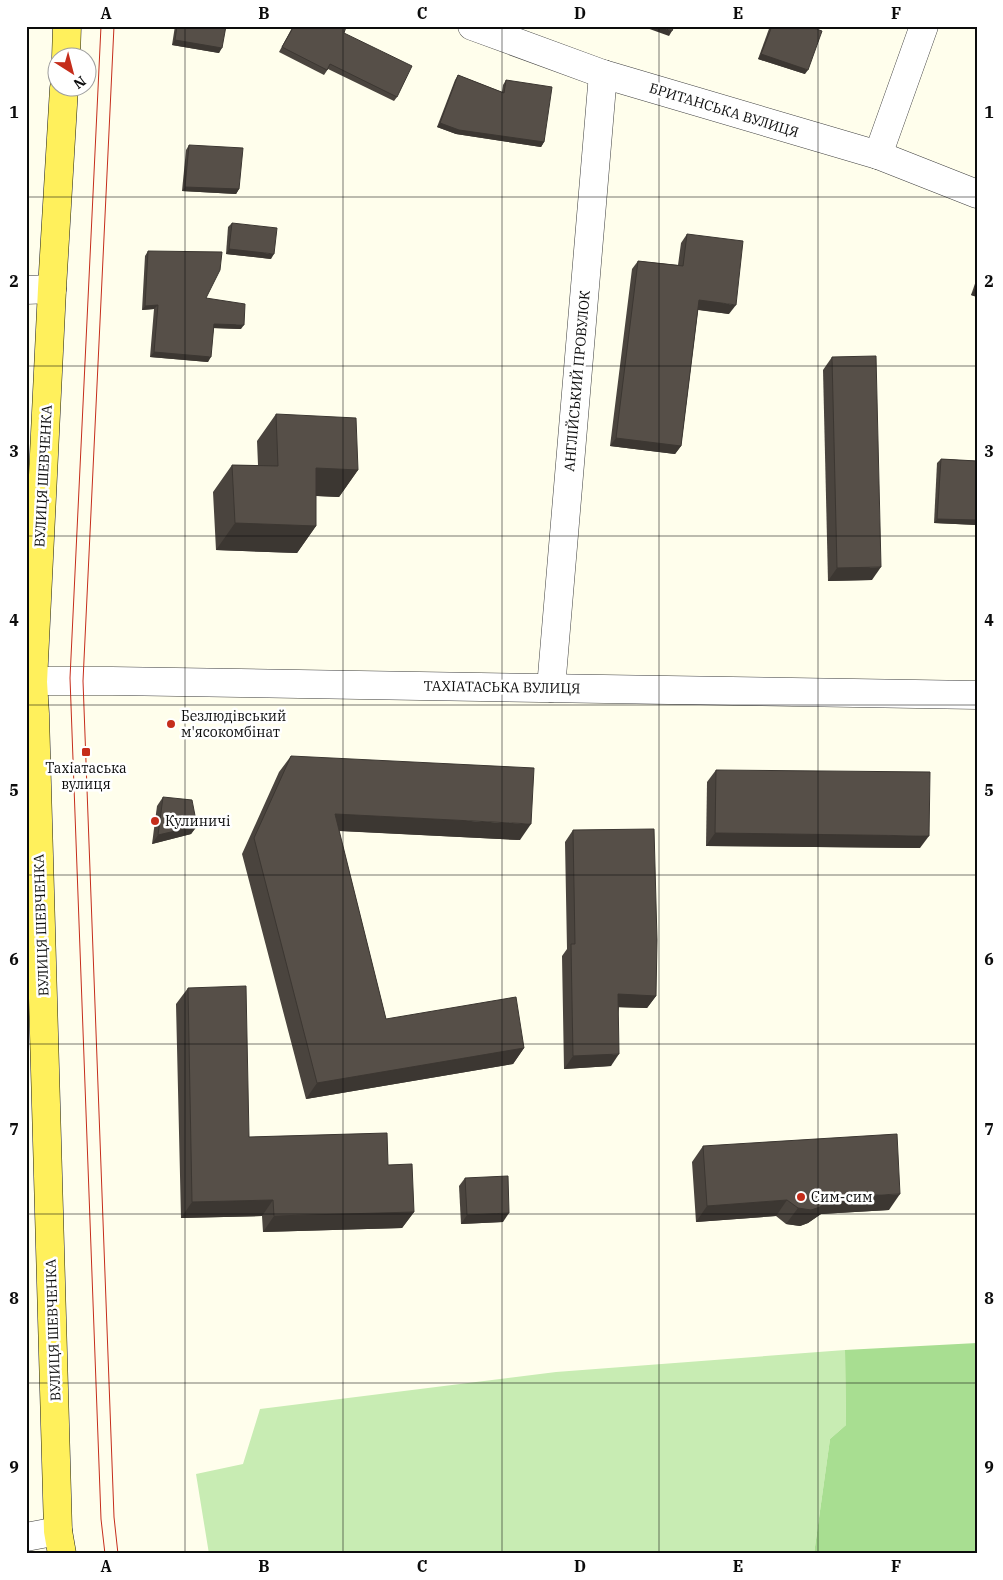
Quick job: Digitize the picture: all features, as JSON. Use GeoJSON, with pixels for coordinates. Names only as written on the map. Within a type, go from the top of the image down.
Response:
{"type":"FeatureCollection","features":[{"type":"Feature","properties":{"kind":"main road"},"geometry":{"type":"LineString","coordinates":[[67,48],[68,26]]}},
{"type":"Feature","properties":{"kind":"main road","name":"ВУЛИЦЯ ШЕВЧЕНКА"},"geometry":{"type":"LineString","coordinates":[[60,1542],[35,714],[30,681],[39,290],[63,98]]}},
{"type":"Feature","properties":{"kind":"street","name":"БРИТАНСЬКА ВУЛИЦЯ"},"geometry":{"type":"LineString","coordinates":[[472,26],[603,74],[878,155],[977,194]]}},
{"type":"Feature","properties":{"kind":"street"},"geometry":{"type":"LineString","coordinates":[[878,155],[924,26]]}},
{"type":"Feature","properties":{"kind":"street","name":"АНГЛІЙСЬКИЙ ПРОВУЛОК"},"geometry":{"type":"LineString","coordinates":[[551,688],[603,74]]}},
{"type":"Feature","properties":{"kind":"street","name":"ТАХІАТАСЬКА ВУЛИЦЯ"},"geometry":{"type":"LineString","coordinates":[[30,681],[112,680],[977,695]]}},
{"type":"Feature","properties":{"kind":"street"},"geometry":{"type":"LineString","coordinates":[[26,1537],[60,1542]]}},
{"type":"Feature","properties":{"kind":"green space"},"geometry":{"type":"Polygon","coordinates":[[[977,1343],[977,1554],[814,1554],[830,1439],[846,1425],[845,1350],[977,1343]]]}},
{"type":"Feature","properties":{"kind":"green space"},"geometry":{"type":"Polygon","coordinates":[[[845,1350],[846,1425],[830,1439],[814,1554],[209,1554],[196,1474],[243,1464],[260,1409],[556,1372],[845,1350]]]}},
{"type":"Feature","properties":{"kind":"building"},"geometry":{"type":"Polygon","coordinates":[[[177,26],[226,26],[222,48],[175,40],[177,26]]]}},
{"type":"Feature","properties":{"kind":"building"},"geometry":{"type":"Polygon","coordinates":[[[294,26],[345,26],[344,33],[412,66],[397,97],[330,64],[327,70],[282,47],[294,26]]]}},
{"type":"Feature","properties":{"kind":"building"},"geometry":{"type":"Polygon","coordinates":[[[657,26],[674,26],[672,31],[657,26]]]}},
{"type":"Feature","properties":{"kind":"building"},"geometry":{"type":"Polygon","coordinates":[[[772,26],[808,26],[822,31],[808,70],[761,54],[772,26]]]}},
{"type":"Feature","properties":{"kind":"building"},"geometry":{"type":"Polygon","coordinates":[[[458,75],[504,93],[506,80],[552,87],[544,142],[459,130],[440,123],[458,75]]]}},
{"type":"Feature","properties":{"kind":"building"},"geometry":{"type":"Polygon","coordinates":[[[189,145],[243,148],[239,189],[185,187],[189,145]]]}},
{"type":"Feature","properties":{"kind":"building"},"geometry":{"type":"Polygon","coordinates":[[[232,223],[277,228],[274,254],[229,249],[232,223]]]}},
{"type":"Feature","properties":{"kind":"building"},"geometry":{"type":"Polygon","coordinates":[[[687,234],[743,241],[736,305],[699,300],[681,446],[616,438],[638,261],[683,266],[687,234]]]}},
{"type":"Feature","properties":{"kind":"building"},"geometry":{"type":"Polygon","coordinates":[[[148,251],[222,252],[220,270],[206,298],[245,304],[244,325],[214,324],[211,357],[154,352],[158,305],[145,306],[148,251]]]}},
{"type":"Feature","properties":{"kind":"building"},"geometry":{"type":"Polygon","coordinates":[[[876,356],[881,567],[837,568],[832,357],[876,356]]]}},
{"type":"Feature","properties":{"kind":"building"},"geometry":{"type":"Polygon","coordinates":[[[276,414],[356,418],[358,470],[316,468],[316,526],[235,523],[232,465],[278,466],[276,414]]]}},
{"type":"Feature","properties":{"kind":"building"},"geometry":{"type":"Polygon","coordinates":[[[941,459],[977,461],[977,520],[937,519],[941,459]]]}},
{"type":"Feature","properties":{"kind":"building"},"geometry":{"type":"Polygon","coordinates":[[[291,756],[534,768],[531,824],[335,814],[386,1019],[516,997],[524,1048],[317,1083],[254,838],[291,756]]]}},
{"type":"Feature","properties":{"kind":"building"},"geometry":{"type":"Polygon","coordinates":[[[716,770],[930,772],[929,836],[715,833],[716,770]]]}},
{"type":"Feature","properties":{"kind":"building"},"geometry":{"type":"Polygon","coordinates":[[[163,797],[192,800],[197,826],[158,835],[163,797]]]}},
{"type":"Feature","properties":{"kind":"building"},"geometry":{"type":"Polygon","coordinates":[[[654,829],[657,940],[656,996],[618,994],[619,1054],[573,1056],[571,944],[575,944],[573,830],[654,829]]]}},
{"type":"Feature","properties":{"kind":"building"},"geometry":{"type":"Polygon","coordinates":[[[246,986],[249,1137],[387,1133],[388,1165],[412,1164],[414,1212],[274,1216],[273,1200],[192,1202],[188,988],[246,986]]]}},
{"type":"Feature","properties":{"kind":"building"},"geometry":{"type":"Polygon","coordinates":[[[897,1134],[900,1194],[832,1197],[820,1207],[811,1210],[798,1208],[787,1200],[707,1206],[703,1146],[897,1134]]]}},
{"type":"Feature","properties":{"kind":"building"},"geometry":{"type":"Polygon","coordinates":[[[508,1176],[509,1213],[467,1215],[465,1178],[508,1176]]]}},
{"type":"Feature","properties":{"kind":"tram line"},"geometry":{"type":"LineString","coordinates":[[101,26],[70,678],[101,1519],[105,1554]]}},
{"type":"Feature","properties":{"kind":"tram line"},"geometry":{"type":"LineString","coordinates":[[114,26],[83,681],[114,1517],[118,1554]]}},
{"type":"Feature","properties":{"kind":"place","name":"Безлюдівський м'ясокомбінат"},"geometry":{"type":"Point","coordinates":[171,724]}},
{"type":"Feature","properties":{"kind":"place","name":"Тахіатаська вулиця"},"geometry":{"type":"Point","coordinates":[86,752]}},
{"type":"Feature","properties":{"kind":"place","name":"Кулиничі"},"geometry":{"type":"Point","coordinates":[155,821]}},
{"type":"Feature","properties":{"kind":"place","name":"Сим-сим"},"geometry":{"type":"Point","coordinates":[801,1197]}}]}
